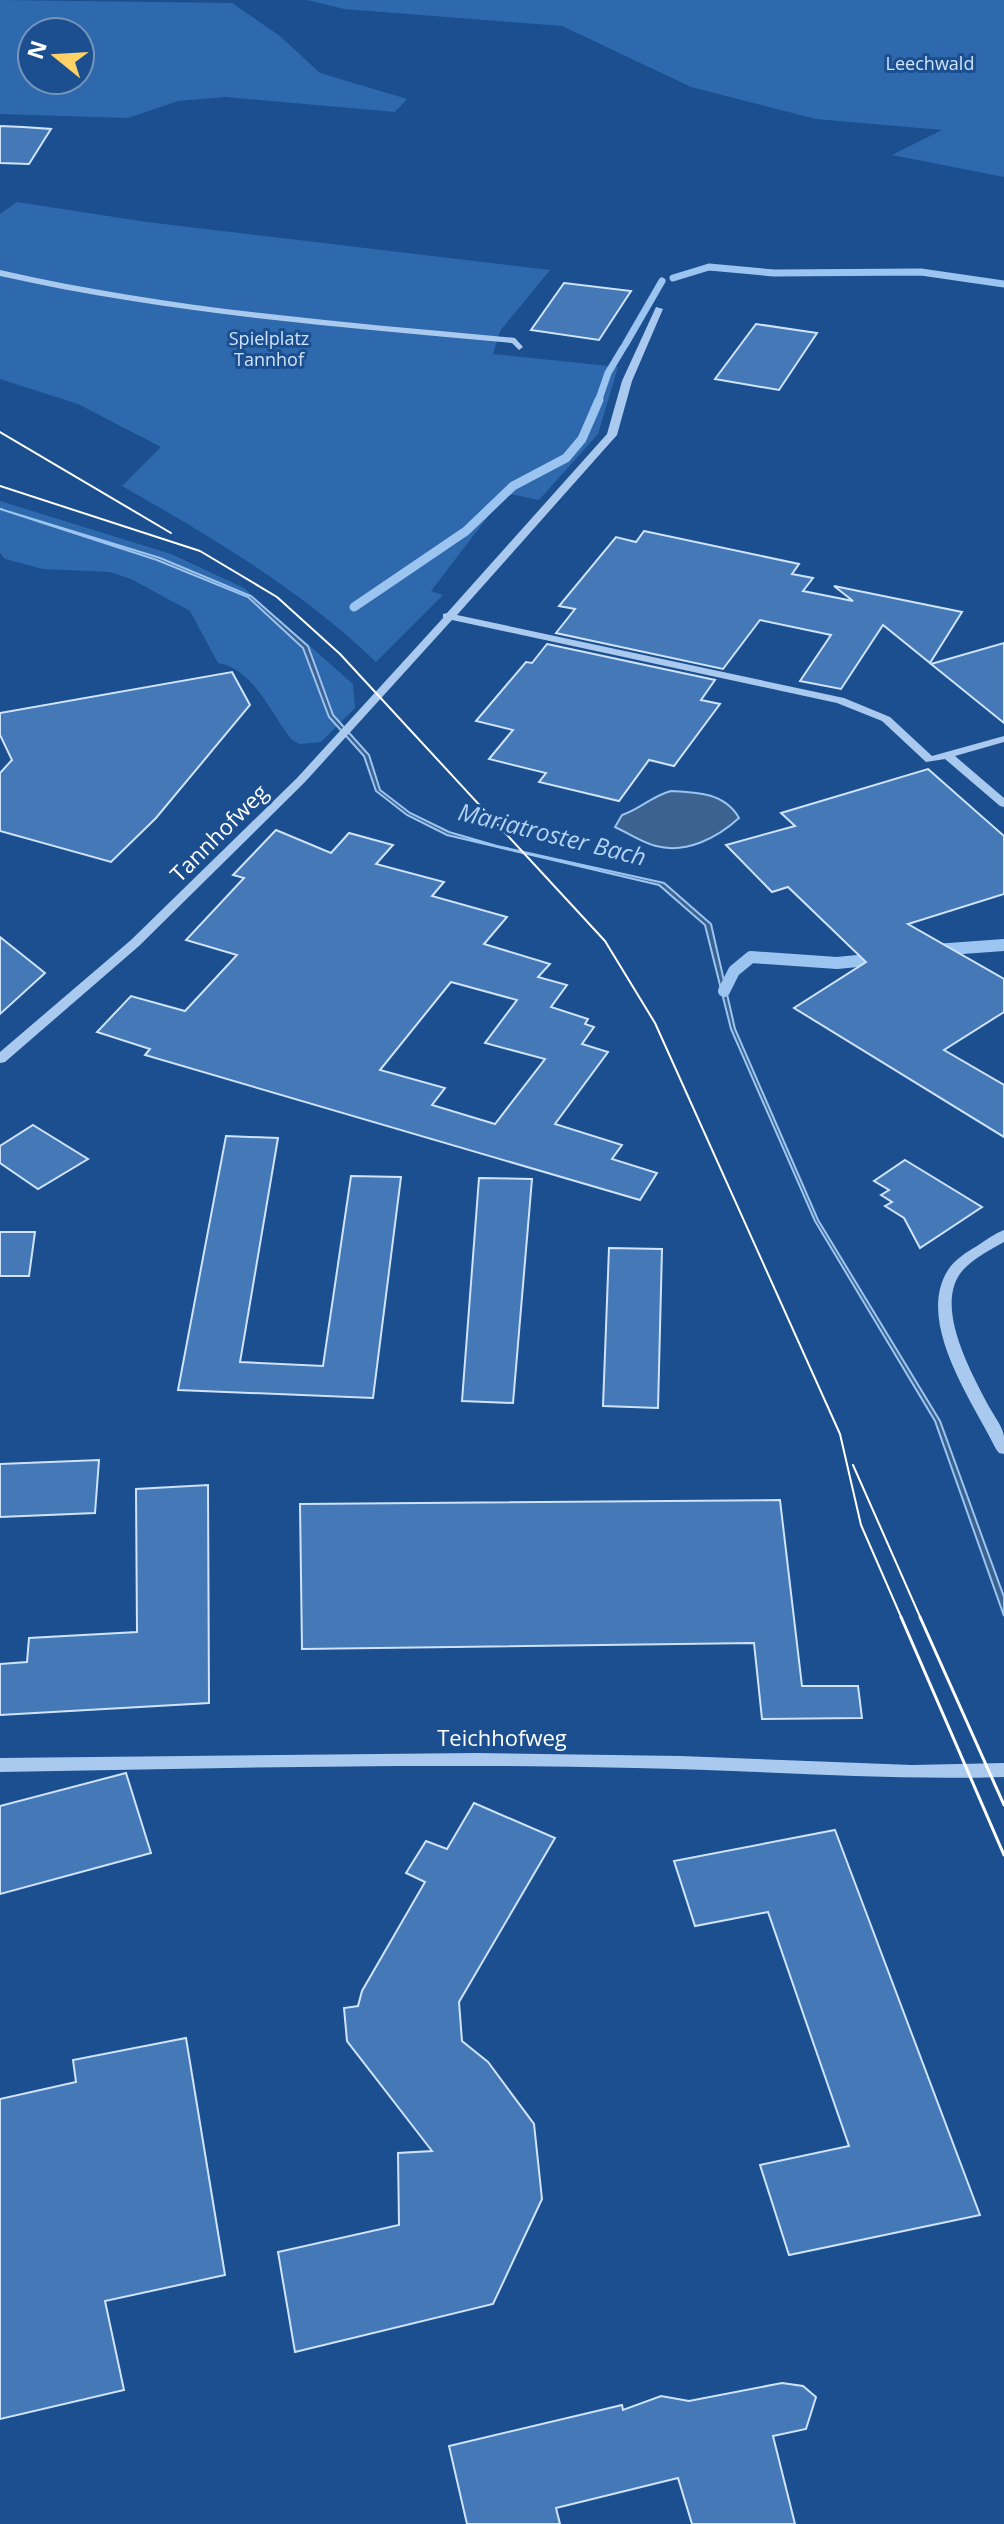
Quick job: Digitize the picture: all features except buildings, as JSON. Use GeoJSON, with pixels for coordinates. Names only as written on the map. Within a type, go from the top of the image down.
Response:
{"type":"FeatureCollection","features":[{"type":"Feature","properties":{"kind":"street"},"geometry":{"type":"LineString","coordinates":[[0,273],[112,298],[199,313],[515,341],[519,347]]}},
{"type":"Feature","properties":{"kind":"street","name":"Tannhofweg"},"geometry":{"type":"LineString","coordinates":[[0,1059],[135,943],[301,780],[612,435],[627,381],[659,309]]}},
{"type":"Feature","properties":{"kind":"street"},"geometry":{"type":"LineString","coordinates":[[447,616],[840,700],[886,719],[930,760],[1004,739]]}},
{"type":"Feature","properties":{"kind":"street"},"geometry":{"type":"LineString","coordinates":[[948,756],[1004,804]]}},
{"type":"Feature","properties":{"kind":"street"},"geometry":{"type":"LineString","coordinates":[[1004,1235],[954,1271],[942,1305],[957,1357],[1004,1449]]}},
{"type":"Feature","properties":{"kind":"street","name":"Teichhofweg"},"geometry":{"type":"LineString","coordinates":[[0,1765],[310,1759],[636,1761],[934,1772],[1004,1770]]}},
{"type":"Feature","properties":{"kind":"green space"},"geometry":{"type":"Polygon","coordinates":[[[0,0],[232,3],[280,36],[320,73],[407,99],[395,112],[225,97],[178,101],[128,118],[0,114],[0,0]]]}},
{"type":"Feature","properties":{"kind":"green space","name":"Leechwald"},"geometry":{"type":"Polygon","coordinates":[[[307,0],[1004,0],[1004,177],[892,155],[942,130],[816,119],[691,87],[562,26],[344,9],[307,0]]]}},
{"type":"Feature","properties":{"kind":"green space","name":"Spielplatz Tannhof"},"geometry":{"type":"Polygon","coordinates":[[[17,202],[147,222],[550,270],[500,331],[493,354],[618,367],[598,434],[539,500],[506,493],[431,591],[443,595],[376,662],[317,611],[255,566],[122,486],[161,447],[78,404],[0,379],[0,214],[17,202]]]}},
{"type":"Feature","properties":{"kind":"green space"},"geometry":{"type":"Polygon","coordinates":[[[0,501],[171,554],[244,588],[353,684],[355,708],[321,742],[300,744],[292,740],[252,683],[231,667],[218,663],[190,611],[131,579],[110,572],[43,569],[5,559],[0,553],[0,501]]]}},
{"type":"Feature","properties":{"kind":"shaded area","name":"Mariatroster Bach"},"geometry":{"type":"Polygon","coordinates":[[[0,509],[160,558],[251,596],[308,646],[333,715],[369,755],[380,790],[410,813],[449,832],[497,846],[664,883],[711,924],[735,1029],[818,1220],[940,1421],[1004,1597],[1004,1616],[935,1421],[815,1221],[731,1029],[705,925],[659,885],[447,835],[407,815],[376,791],[364,756],[329,717],[303,648],[248,597],[157,560],[0,509]]]}},
{"type":"Feature","properties":{"kind":"shaded area"},"geometry":{"type":"Polygon","coordinates":[[[671,791],[700,793],[718,799],[726,803],[739,818],[711,838],[679,848],[651,845],[615,827],[622,815],[671,791]]]}},
{"type":"Feature","properties":{"kind":"waterway"},"geometry":{"type":"LineString","coordinates":[[673,278],[709,267],[774,273],[921,272],[1004,284]]}},
{"type":"Feature","properties":{"kind":"waterway"},"geometry":{"type":"LineString","coordinates":[[625,345],[662,281]]}},
{"type":"Feature","properties":{"kind":"waterway"},"geometry":{"type":"LineString","coordinates":[[598,402],[608,373],[623,348]]}},
{"type":"Feature","properties":{"kind":"waterway"},"geometry":{"type":"LineString","coordinates":[[354,607],[466,531],[513,486],[566,458],[582,439],[599,400]]}},
{"type":"Feature","properties":{"kind":"waterway"},"geometry":{"type":"LineString","coordinates":[[935,950],[1004,945]]}},
{"type":"Feature","properties":{"kind":"waterway"},"geometry":{"type":"LineString","coordinates":[[724,991],[734,971],[751,957],[837,963],[878,959]]}},
{"type":"Feature","properties":{"kind":"tram line"},"geometry":{"type":"LineString","coordinates":[[0,432],[171,533]]}},
{"type":"Feature","properties":{"kind":"tram line"},"geometry":{"type":"LineString","coordinates":[[0,486],[200,551],[277,597],[340,654],[605,941],[655,1023],[840,1434],[861,1525],[902,1619]]}},
{"type":"Feature","properties":{"kind":"tram line"},"geometry":{"type":"LineString","coordinates":[[853,1465],[921,1619]]}},
{"type":"Feature","properties":{"kind":"tram line"},"geometry":{"type":"LineString","coordinates":[[901,1617],[1004,1855]]}},
{"type":"Feature","properties":{"kind":"tram line"},"geometry":{"type":"LineString","coordinates":[[920,1617],[1004,1805]]}}]}
